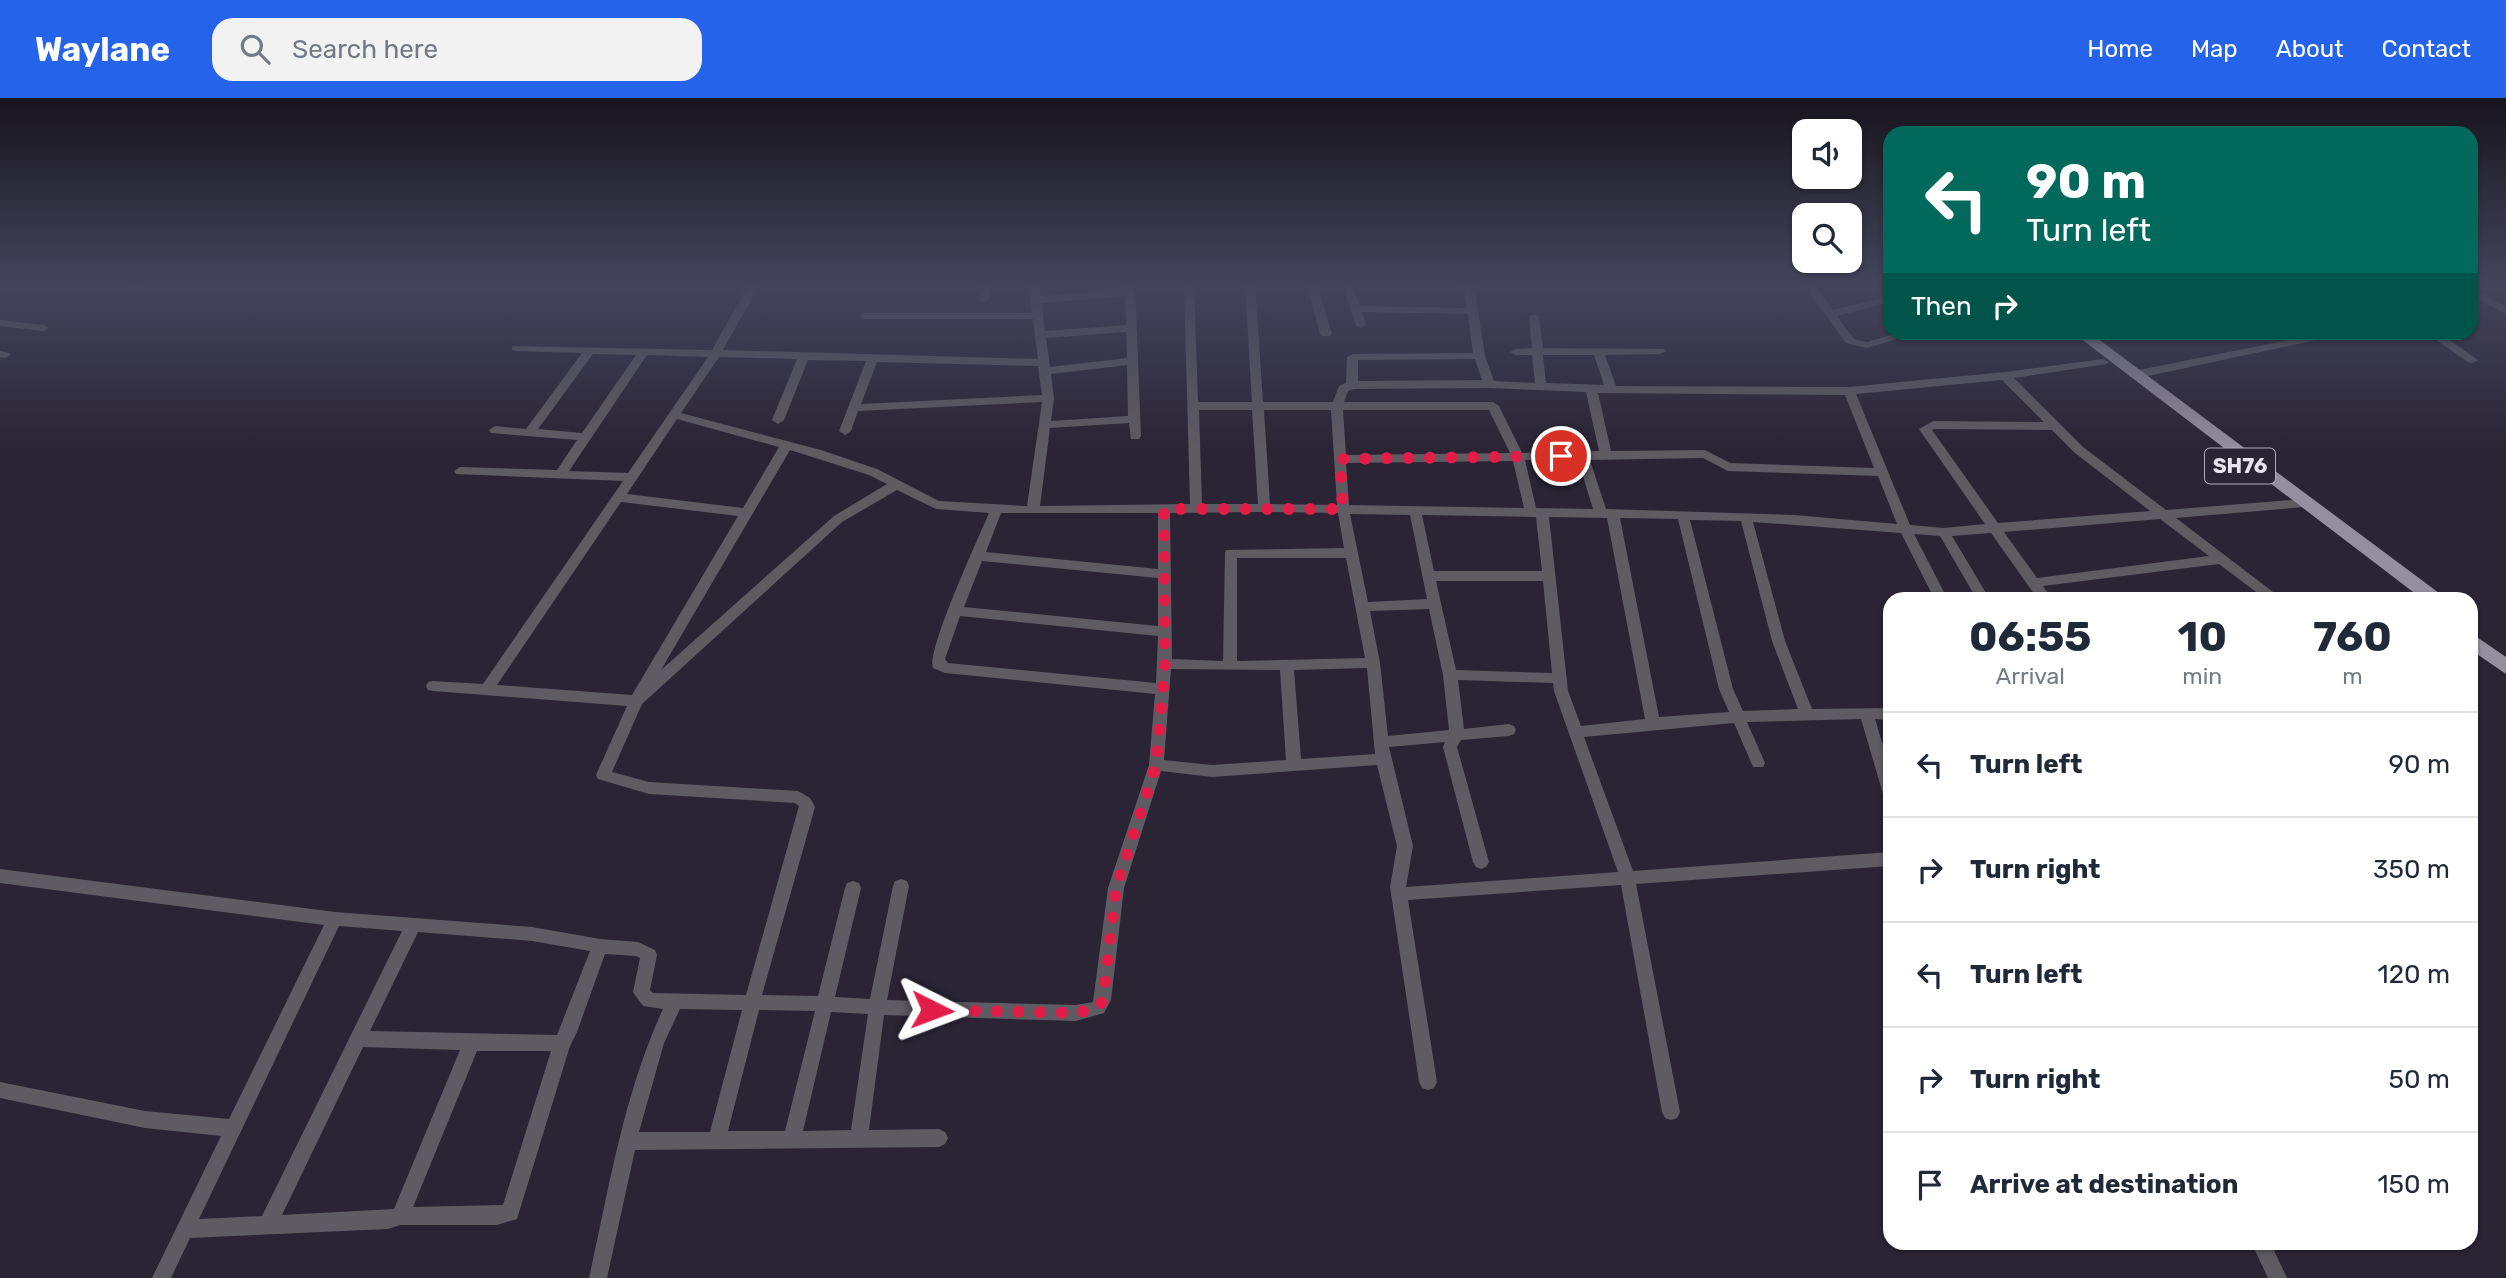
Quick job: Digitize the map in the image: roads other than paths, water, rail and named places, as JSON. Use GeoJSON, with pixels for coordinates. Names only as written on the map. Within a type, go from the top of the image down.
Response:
{"type":"FeatureCollection","features":[{"type":"Feature","properties":{"kind":"main road","name":"SH76"},"geometry":{"type":"LineString","coordinates":[[2075,340],[2298,504],[2424,592]]}},
{"type":"Feature","properties":{"kind":"main road","name":"SH76"},"geometry":{"type":"LineString","coordinates":[[2089,340],[2408,592]]}},
{"type":"Feature","properties":{"kind":"main road"},"geometry":{"type":"LineString","coordinates":[[2478,632],[2506,653]]}},
{"type":"Feature","properties":{"kind":"main road"},"geometry":{"type":"LineString","coordinates":[[2478,645],[2506,667]]}},
{"type":"Feature","properties":{"kind":"street"},"geometry":{"type":"LineString","coordinates":[[488,688],[724,339]]}},
{"type":"Feature","properties":{"kind":"street"},"geometry":{"type":"LineString","coordinates":[[1033,510],[1048,398],[1041,339]]}},
{"type":"Feature","properties":{"kind":"street"},"geometry":{"type":"LineString","coordinates":[[1131,339],[1135,436]]}},
{"type":"Feature","properties":{"kind":"street"},"geometry":{"type":"LineString","coordinates":[[1191,339],[1196,508]]}},
{"type":"Feature","properties":{"kind":"street"},"geometry":{"type":"LineString","coordinates":[[1253,339],[1264,508]]}},
{"type":"Feature","properties":{"kind":"street"},"geometry":{"type":"LineString","coordinates":[[1477,339],[1479,356],[1489,384]]}},
{"type":"Feature","properties":{"kind":"street"},"geometry":{"type":"LineString","coordinates":[[1537,339],[1542,387]]}},
{"type":"Feature","properties":{"kind":"street"},"geometry":{"type":"LineString","coordinates":[[1849,339],[1860,345],[1883,340]]}},
{"type":"Feature","properties":{"kind":"street"},"geometry":{"type":"LineString","coordinates":[[2134,374],[2301,340]]}},
{"type":"Feature","properties":{"kind":"street"},"geometry":{"type":"LineString","coordinates":[[2442,340],[2472,360]]}},
{"type":"Feature","properties":{"kind":"street"},"geometry":{"type":"LineString","coordinates":[[516,348],[873,358],[1044,367],[1132,360]]}},
{"type":"Feature","properties":{"kind":"street"},"geometry":{"type":"LineString","coordinates":[[530,432],[590,350]]}},
{"type":"Feature","properties":{"kind":"street"},"geometry":{"type":"LineString","coordinates":[[560,474],[643,351]]}},
{"type":"Feature","properties":{"kind":"street"},"geometry":{"type":"LineString","coordinates":[[1598,351],[1611,389]]}},
{"type":"Feature","properties":{"kind":"street"},"geometry":{"type":"LineString","coordinates":[[1517,352],[1660,351]]}},
{"type":"Feature","properties":{"kind":"street"},"geometry":{"type":"LineString","coordinates":[[778,420],[804,356]]}},
{"type":"Feature","properties":{"kind":"street"},"geometry":{"type":"LineString","coordinates":[[1352,385],[1353,357],[1479,356]]}},
{"type":"Feature","properties":{"kind":"street"},"geometry":{"type":"LineString","coordinates":[[845,432],[873,358]]}},
{"type":"Feature","properties":{"kind":"street"},"geometry":{"type":"LineString","coordinates":[[1429,1082],[1399,894],[1405,846],[1383,759],[1373,663],[1343,509],[1338,406],[1343,389],[1352,385],[1489,384],[1591,389],[1849,391],[2005,376],[2103,362]]}},
{"type":"Feature","properties":{"kind":"street"},"geometry":{"type":"LineString","coordinates":[[2005,376],[2080,450],[2264,592]]}},
{"type":"Feature","properties":{"kind":"street"},"geometry":{"type":"LineString","coordinates":[[1405,384],[1405,406]]}},
{"type":"Feature","properties":{"kind":"street"},"geometry":{"type":"LineString","coordinates":[[1591,389],[1606,456]]}},
{"type":"Feature","properties":{"kind":"street"},"geometry":{"type":"LineString","coordinates":[[1849,391],[1906,530],[1937,592]]}},
{"type":"Feature","properties":{"kind":"street"},"geometry":{"type":"LineString","coordinates":[[854,408],[1048,398]]}},
{"type":"Feature","properties":{"kind":"street"},"geometry":{"type":"LineString","coordinates":[[1194,406],[1493,407],[1518,457],[1536,513],[1549,576],[1561,691],[1627,876],[1671,1112]]}},
{"type":"Feature","properties":{"kind":"street"},"geometry":{"type":"LineString","coordinates":[[674,415],[873,472],[936,505],[998,509],[1264,508],[1683,515],[1944,532],[2298,504]]}},
{"type":"Feature","properties":{"kind":"street"},"geometry":{"type":"LineString","coordinates":[[1044,425],[1134,419]]}},
{"type":"Feature","properties":{"kind":"street"},"geometry":{"type":"LineString","coordinates":[[2040,592],[1925,429],[1933,425],[2054,426]]}},
{"type":"Feature","properties":{"kind":"street"},"geometry":{"type":"LineString","coordinates":[[495,430],[585,437]]}},
{"type":"Feature","properties":{"kind":"street"},"geometry":{"type":"LineString","coordinates":[[717,1140],[752,1002],[807,807],[798,797],[649,788],[603,775],[636,701],[786,446]]}},
{"type":"Feature","properties":{"kind":"street"},"geometry":{"type":"LineString","coordinates":[[1340,459],[1704,454],[1728,467],[1882,472]]}},
{"type":"Feature","properties":{"kind":"street"},"geometry":{"type":"LineString","coordinates":[[1583,456],[1607,514],[1653,722]]}},
{"type":"Feature","properties":{"kind":"street"},"geometry":{"type":"LineString","coordinates":[[460,471],[631,477]]}},
{"type":"Feature","properties":{"kind":"street"},"geometry":{"type":"LineString","coordinates":[[433,685],[636,701],[838,519],[897,484]]}},
{"type":"Feature","properties":{"kind":"street"},"geometry":{"type":"LineString","coordinates":[[618,497],[745,513]]}},
{"type":"Feature","properties":{"kind":"street"},"geometry":{"type":"LineString","coordinates":[[998,509],[937,659],[938,664],[945,668],[1163,689]]}},
{"type":"Feature","properties":{"kind":"street"},"geometry":{"type":"LineString","coordinates":[[0,876],[335,919],[532,934],[600,946],[638,949],[649,955],[640,992],[649,1001],[1076,1013],[1098,1008],[1103,1000],[1116,888],[1156,765],[1165,664],[1164,509]]}},
{"type":"Feature","properties":{"kind":"street"},"geometry":{"type":"LineString","coordinates":[[1415,510],[1450,675],[1457,733],[1450,747],[1481,862]]}},
{"type":"Feature","properties":{"kind":"street"},"geometry":{"type":"LineString","coordinates":[[1683,515],[1726,689],[1758,763]]}},
{"type":"Feature","properties":{"kind":"street"},"geometry":{"type":"LineString","coordinates":[[1746,517],[1769,612],[1791,679],[1807,712]]}},
{"type":"Feature","properties":{"kind":"street"},"geometry":{"type":"LineString","coordinates":[[1944,532],[1979,592]]}},
{"type":"Feature","properties":{"kind":"street"},"geometry":{"type":"LineString","coordinates":[[1230,666],[1231,553],[1351,553]]}},
{"type":"Feature","properties":{"kind":"street"},"geometry":{"type":"LineString","coordinates":[[978,556],[1165,574]]}},
{"type":"Feature","properties":{"kind":"street"},"geometry":{"type":"LineString","coordinates":[[2033,583],[2221,559]]}},
{"type":"Feature","properties":{"kind":"street"},"geometry":{"type":"LineString","coordinates":[[1429,576],[1549,576]]}},
{"type":"Feature","properties":{"kind":"street"},"geometry":{"type":"LineString","coordinates":[[1361,607],[1435,604]]}},
{"type":"Feature","properties":{"kind":"street"},"geometry":{"type":"LineString","coordinates":[[956,611],[1165,632]]}},
{"type":"Feature","properties":{"kind":"street"},"geometry":{"type":"LineString","coordinates":[[1165,664],[1230,666],[1373,663]]}},
{"type":"Feature","properties":{"kind":"street"},"geometry":{"type":"LineString","coordinates":[[1287,665],[1294,765]]}},
{"type":"Feature","properties":{"kind":"street"},"geometry":{"type":"LineString","coordinates":[[1450,675],[1559,678]]}},
{"type":"Feature","properties":{"kind":"street"},"geometry":{"type":"LineString","coordinates":[[1576,732],[1653,722],[1807,712],[1883,713]]}},
{"type":"Feature","properties":{"kind":"street"},"geometry":{"type":"LineString","coordinates":[[1866,713],[1883,770]]}},
{"type":"Feature","properties":{"kind":"street"},"geometry":{"type":"LineString","coordinates":[[1381,742],[1509,730]]}},
{"type":"Feature","properties":{"kind":"street"},"geometry":{"type":"LineString","coordinates":[[1156,765],[1212,771],[1383,759]]}},
{"type":"Feature","properties":{"kind":"street"},"geometry":{"type":"LineString","coordinates":[[1399,894],[1883,859]]}},
{"type":"Feature","properties":{"kind":"street"},"geometry":{"type":"LineString","coordinates":[[859,1139],[877,1007],[901,886]]}},
{"type":"Feature","properties":{"kind":"street"},"geometry":{"type":"LineString","coordinates":[[792,1139],[853,888]]}},
{"type":"Feature","properties":{"kind":"street"},"geometry":{"type":"LineString","coordinates":[[162,1278],[335,919]]}},
{"type":"Feature","properties":{"kind":"street"},"geometry":{"type":"LineString","coordinates":[[268,1223],[414,924]]}},
{"type":"Feature","properties":{"kind":"street"},"geometry":{"type":"LineString","coordinates":[[184,1229],[268,1223],[289,1225],[388,1220],[400,1216],[497,1216],[510,1212],[562,1043],[569,1032],[600,946]]}},
{"type":"Feature","properties":{"kind":"street"},"geometry":{"type":"LineString","coordinates":[[598,1278],[628,1141],[656,1043],[674,1003]]}},
{"type":"Feature","properties":{"kind":"street"},"geometry":{"type":"LineString","coordinates":[[360,1039],[472,1044],[562,1043]]}},
{"type":"Feature","properties":{"kind":"street"},"geometry":{"type":"LineString","coordinates":[[400,1216],[472,1044]]}},
{"type":"Feature","properties":{"kind":"street"},"geometry":{"type":"LineString","coordinates":[[0,1090],[152,1122],[198,1128],[233,1128]]}},
{"type":"Feature","properties":{"kind":"street"},"geometry":{"type":"LineString","coordinates":[[628,1141],[939,1138]]}},
{"type":"Feature","properties":{"kind":"street"},"geometry":{"type":"LineString","coordinates":[[2264,1250],[2278,1278]]}}]}
